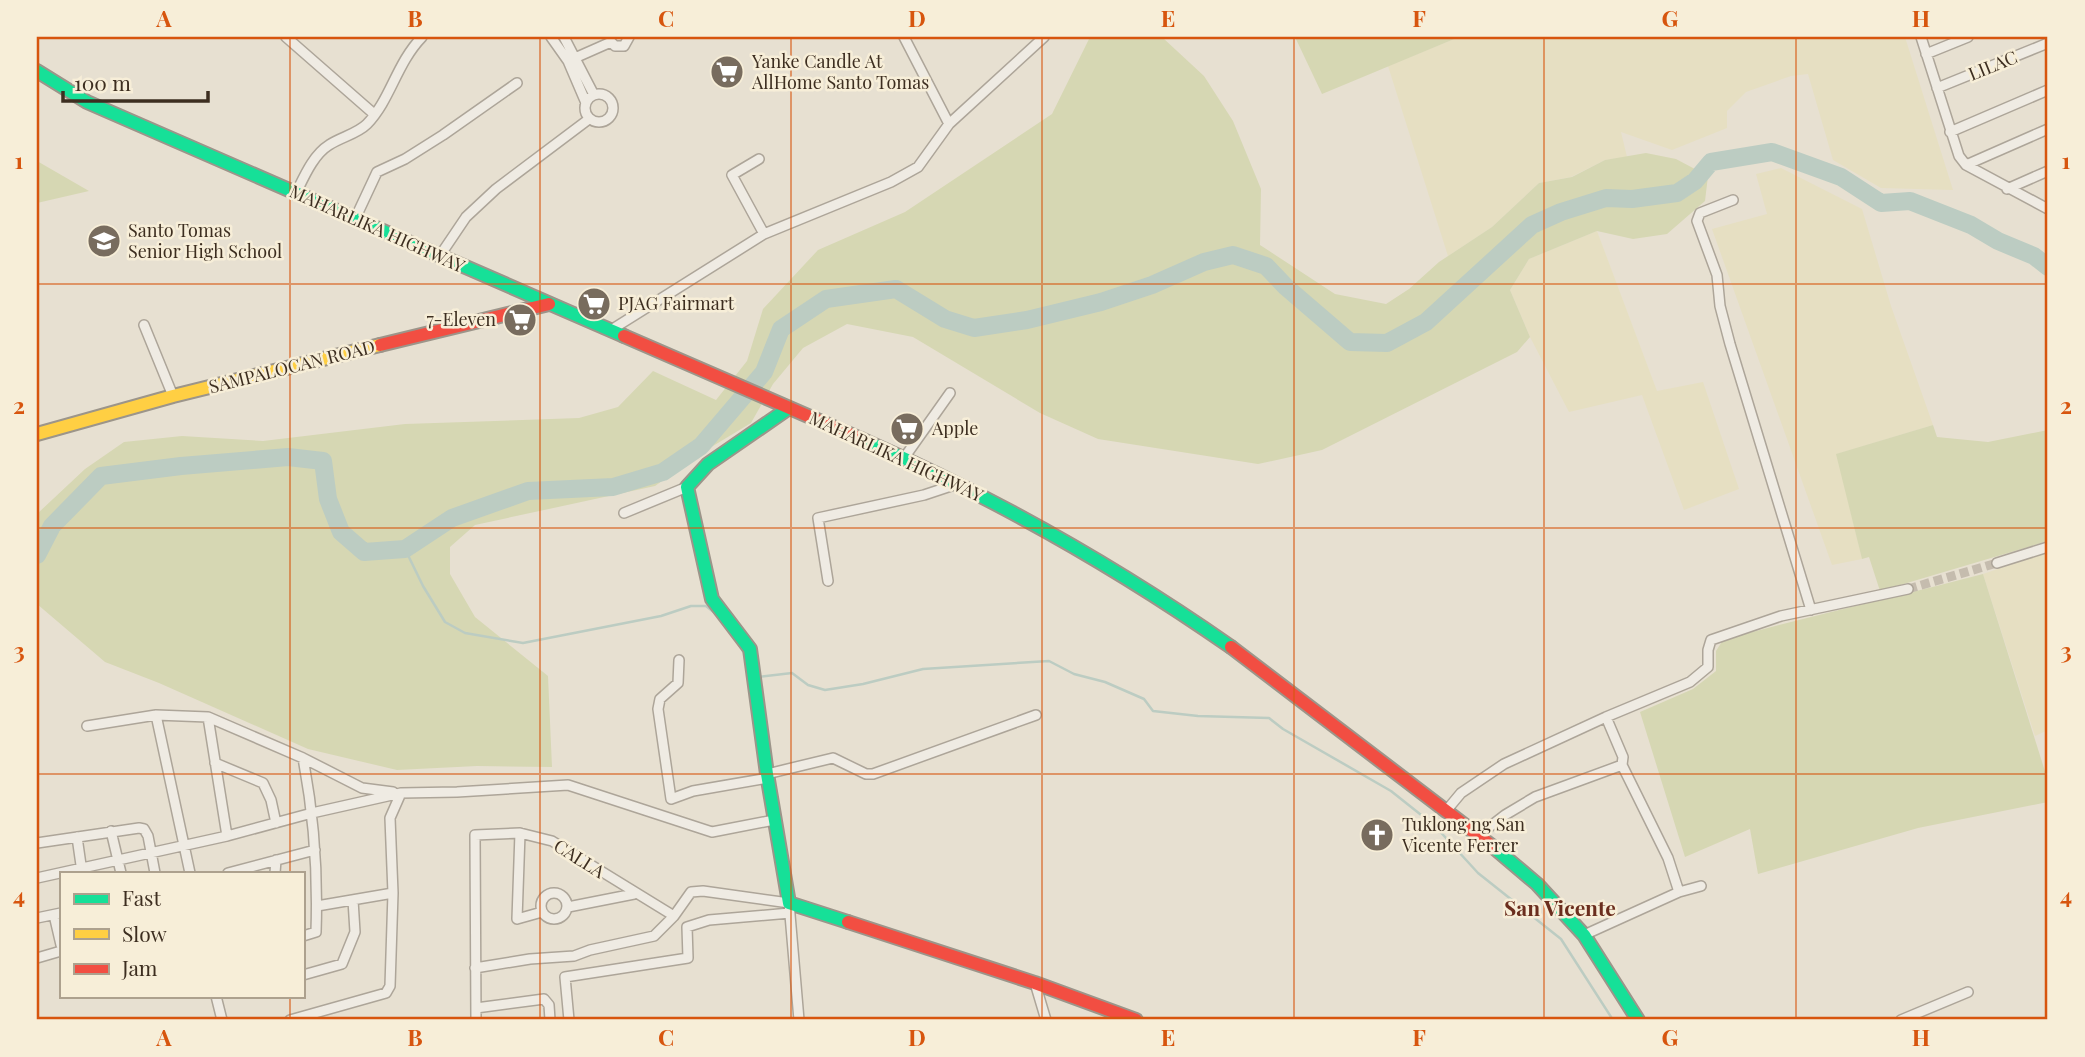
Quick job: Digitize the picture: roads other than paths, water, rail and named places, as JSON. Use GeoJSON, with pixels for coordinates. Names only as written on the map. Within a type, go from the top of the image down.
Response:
{"type":"FeatureCollection","features":[{"type":"Feature","properties":{"kind":"main road","name":"MAHARLIKA HIGHWAY"},"geometry":{"type":"LineString","coordinates":[[37,71],[87,102],[904,458],[1015,513],[1168,604],[1231,647],[1479,835],[1537,884],[1584,935],[1638,1020]]}},
{"type":"Feature","properties":{"kind":"main road","name":"SAMPALOCAN ROAD"},"geometry":{"type":"LineString","coordinates":[[37,434],[173,396],[549,304]]}},
{"type":"Feature","properties":{"kind":"main road"},"geometry":{"type":"LineString","coordinates":[[784,406],[758,431],[708,464],[687,487],[712,599],[750,649],[789,908],[1035,983],[1136,1020]]}},
{"type":"Feature","properties":{"kind":"street"},"geometry":{"type":"LineString","coordinates":[[286,37],[374,114]]}},
{"type":"Feature","properties":{"kind":"street"},"geometry":{"type":"LineString","coordinates":[[296,193],[321,151],[366,125],[384,100],[394,76],[412,47],[422,37]]}},
{"type":"Feature","properties":{"kind":"street"},"geometry":{"type":"LineString","coordinates":[[551,37],[572,59],[594,95]]}},
{"type":"Feature","properties":{"kind":"street"},"geometry":{"type":"LineString","coordinates":[[564,37],[589,119],[603,122],[609,118],[612,104],[608,98],[601,94],[594,95],[586,103]]}},
{"type":"Feature","properties":{"kind":"street"},"geometry":{"type":"LineString","coordinates":[[572,59],[610,40],[619,47],[624,46],[629,37]]}},
{"type":"Feature","properties":{"kind":"street"},"geometry":{"type":"LineString","coordinates":[[904,37],[949,124]]}},
{"type":"Feature","properties":{"kind":"street"},"geometry":{"type":"LineString","coordinates":[[611,330],[764,234],[891,182],[918,167],[949,124],[1044,37]]}},
{"type":"Feature","properties":{"kind":"street"},"geometry":{"type":"LineString","coordinates":[[1921,37],[1959,156],[1966,165],[2048,209]]}},
{"type":"Feature","properties":{"kind":"street"},"geometry":{"type":"LineString","coordinates":[[1926,54],[1968,37]]}},
{"type":"Feature","properties":{"kind":"street","name":"LILAC"},"geometry":{"type":"LineString","coordinates":[[1937,88],[2048,43]]}},
{"type":"Feature","properties":{"kind":"street"},"geometry":{"type":"LineString","coordinates":[[355,219],[377,173],[443,135],[517,83]]}},
{"type":"Feature","properties":{"kind":"street"},"geometry":{"type":"LineString","coordinates":[[1950,132],[2048,90]]}},
{"type":"Feature","properties":{"kind":"street"},"geometry":{"type":"LineString","coordinates":[[439,257],[466,217],[496,190],[589,119]]}},
{"type":"Feature","properties":{"kind":"street"},"geometry":{"type":"LineString","coordinates":[[1966,165],[2048,129]]}},
{"type":"Feature","properties":{"kind":"street"},"geometry":{"type":"LineString","coordinates":[[759,159],[732,175],[764,234]]}},
{"type":"Feature","properties":{"kind":"street"},"geometry":{"type":"LineString","coordinates":[[2007,189],[2048,171]]}},
{"type":"Feature","properties":{"kind":"street"},"geometry":{"type":"LineString","coordinates":[[1733,200],[1700,213],[1696,221],[1717,275],[1720,306],[1730,344],[1811,610]]}},
{"type":"Feature","properties":{"kind":"street"},"geometry":{"type":"LineString","coordinates":[[144,325],[173,396]]}},
{"type":"Feature","properties":{"kind":"street"},"geometry":{"type":"LineString","coordinates":[[904,458],[950,393]]}},
{"type":"Feature","properties":{"kind":"street"},"geometry":{"type":"LineString","coordinates":[[828,581],[818,518],[924,495],[957,484]]}},
{"type":"Feature","properties":{"kind":"street"},"geometry":{"type":"LineString","coordinates":[[624,513],[687,487]]}},
{"type":"Feature","properties":{"kind":"street"},"geometry":{"type":"LineString","coordinates":[[1997,563],[2048,547]]}},
{"type":"Feature","properties":{"kind":"street"},"geometry":{"type":"LineString","coordinates":[[1446,811],[1461,793],[1504,764],[1690,682],[1708,667],[1707,650],[1711,640],[1782,616],[1908,589]]}},
{"type":"Feature","properties":{"kind":"street"},"geometry":{"type":"LineString","coordinates":[[679,660],[678,683],[660,699],[658,709],[671,799],[693,791],[767,776],[833,758],[866,774],[873,774],[1036,715]]}},
{"type":"Feature","properties":{"kind":"street"},"geometry":{"type":"LineString","coordinates":[[156,715],[190,872]]}},
{"type":"Feature","properties":{"kind":"street"},"geometry":{"type":"LineString","coordinates":[[86,726],[156,715],[208,717],[303,758],[362,788],[401,793],[568,785],[712,832],[774,820]]}},
{"type":"Feature","properties":{"kind":"street"},"geometry":{"type":"LineString","coordinates":[[208,717],[227,836]]}},
{"type":"Feature","properties":{"kind":"street"},"geometry":{"type":"LineString","coordinates":[[1606,717],[1623,757],[1622,765],[1668,858],[1679,892]]}},
{"type":"Feature","properties":{"kind":"street"},"geometry":{"type":"LineString","coordinates":[[303,758],[312,813],[317,906],[316,932],[304,936]]}},
{"type":"Feature","properties":{"kind":"street"},"geometry":{"type":"LineString","coordinates":[[215,763],[263,783],[271,800],[276,823]]}},
{"type":"Feature","properties":{"kind":"street"},"geometry":{"type":"LineString","coordinates":[[1479,835],[1535,797],[1622,765]]}},
{"type":"Feature","properties":{"kind":"street"},"geometry":{"type":"LineString","coordinates":[[77,836],[82,871],[118,860],[401,793]]}},
{"type":"Feature","properties":{"kind":"street"},"geometry":{"type":"LineString","coordinates":[[290,1020],[328,1015],[388,990],[391,981],[393,893],[390,818],[401,793]]}},
{"type":"Feature","properties":{"kind":"street"},"geometry":{"type":"LineString","coordinates":[[37,843],[111,831],[144,829],[155,872]]}},
{"type":"Feature","properties":{"kind":"street"},"geometry":{"type":"LineString","coordinates":[[111,831],[121,872]]}},
{"type":"Feature","properties":{"kind":"street"},"geometry":{"type":"LineString","coordinates":[[520,833],[517,919],[542,912]]}},
{"type":"Feature","properties":{"kind":"street","name":"CALLA"},"geometry":{"type":"LineString","coordinates":[[475,968],[475,835],[520,833],[552,841],[634,894],[674,916]]}},
{"type":"Feature","properties":{"kind":"street"},"geometry":{"type":"LineString","coordinates":[[232,872],[315,850]]}},
{"type":"Feature","properties":{"kind":"street"},"geometry":{"type":"LineString","coordinates":[[275,872],[276,860]]}},
{"type":"Feature","properties":{"kind":"street"},"geometry":{"type":"LineString","coordinates":[[37,878],[60,874]]}},
{"type":"Feature","properties":{"kind":"street"},"geometry":{"type":"LineString","coordinates":[[1584,935],[1679,892],[1701,886]]}},
{"type":"Feature","properties":{"kind":"street"},"geometry":{"type":"LineString","coordinates":[[476,1020],[475,968],[530,959],[574,956],[654,936],[674,916],[691,892],[703,891],[789,908]]}},
{"type":"Feature","properties":{"kind":"street"},"geometry":{"type":"LineString","coordinates":[[317,906],[393,893]]}},
{"type":"Feature","properties":{"kind":"street"},"geometry":{"type":"LineString","coordinates":[[551,894],[563,896],[568,907],[564,916],[556,919],[548,918],[542,912],[543,899],[551,894]]}},
{"type":"Feature","properties":{"kind":"street"},"geometry":{"type":"LineString","coordinates":[[568,907],[634,894]]}},
{"type":"Feature","properties":{"kind":"street"},"geometry":{"type":"LineString","coordinates":[[304,975],[342,964],[355,932],[353,900]]}},
{"type":"Feature","properties":{"kind":"street"},"geometry":{"type":"LineString","coordinates":[[569,1020],[565,977],[688,958],[687,927],[709,920],[789,908]]}},
{"type":"Feature","properties":{"kind":"street"},"geometry":{"type":"LineString","coordinates":[[789,908],[799,1020]]}},
{"type":"Feature","properties":{"kind":"street"},"geometry":{"type":"LineString","coordinates":[[37,918],[57,914],[60,937]]}},
{"type":"Feature","properties":{"kind":"street"},"geometry":{"type":"LineString","coordinates":[[37,958],[60,951]]}},
{"type":"Feature","properties":{"kind":"street"},"geometry":{"type":"LineString","coordinates":[[1035,983],[1046,1020]]}},
{"type":"Feature","properties":{"kind":"street"},"geometry":{"type":"LineString","coordinates":[[1901,1020],[1968,992]]}},
{"type":"Feature","properties":{"kind":"street"},"geometry":{"type":"LineString","coordinates":[[217,998],[222,1020]]}},
{"type":"Feature","properties":{"kind":"street"},"geometry":{"type":"LineString","coordinates":[[476,1008],[544,999],[549,1005],[550,1020]]}},
{"type":"Feature","properties":{"kind":"waterway"},"geometry":{"type":"LineString","coordinates":[[37,555],[52,526],[101,476],[288,457],[323,461],[328,499],[341,532],[364,552],[405,549],[452,518],[528,491],[613,487],[663,472],[701,446],[764,372],[781,329],[826,299],[896,289],[945,319],[974,328],[1027,320],[1101,302],[1152,285],[1204,262],[1233,255],[1266,266],[1286,287],[1350,342],[1387,343],[1426,322],[1532,225],[1561,212],[1606,198],[1632,199],[1677,193],[1695,181],[1711,162],[1772,152],[1841,177],[1881,203],[1910,201],[1971,225],[1998,241],[2034,256],[2048,267]]}},
{"type":"Feature","properties":{"kind":"waterway"},"geometry":{"type":"LineString","coordinates":[[405,549],[445,622],[465,633],[523,643],[661,616],[691,606],[706,606],[716,614]]}},
{"type":"Feature","properties":{"kind":"waterway"},"geometry":{"type":"LineString","coordinates":[[733,635],[746,656]]}},
{"type":"Feature","properties":{"kind":"waterway"},"geometry":{"type":"LineString","coordinates":[[758,677],[792,673],[808,685],[825,690],[923,669],[1049,661],[1074,674],[1105,682],[1144,699],[1153,711],[1198,716],[1269,718],[1283,729],[1391,791],[1435,826],[1478,873],[1561,939],[1613,1020]]}},
{"type":"Feature","properties":{"kind":"tunnel"},"geometry":{"type":"LineString","coordinates":[[1908,589],[1997,563]]}},
{"type":"Feature","properties":{"kind":"place","name":"Yanke Candle At AllHome Santo Tomas"},"geometry":{"type":"Point","coordinates":[727,72]}},
{"type":"Feature","properties":{"kind":"place","name":"Santo Tomas Senior High School"},"geometry":{"type":"Point","coordinates":[104,241]}},
{"type":"Feature","properties":{"kind":"place","name":"PJAG Fairmart"},"geometry":{"type":"Point","coordinates":[594,304]}},
{"type":"Feature","properties":{"kind":"place","name":"7-Eleven"},"geometry":{"type":"Point","coordinates":[520,320]}},
{"type":"Feature","properties":{"kind":"place","name":"Apple"},"geometry":{"type":"Point","coordinates":[907,429]}},
{"type":"Feature","properties":{"kind":"place","name":"Tuklong ng San Vicente Ferrer"},"geometry":{"type":"Point","coordinates":[1377,835]}},
{"type":"Feature","properties":{"kind":"district","name":"San Vicente"},"geometry":{"type":"Point","coordinates":[1560,909]}}]}
